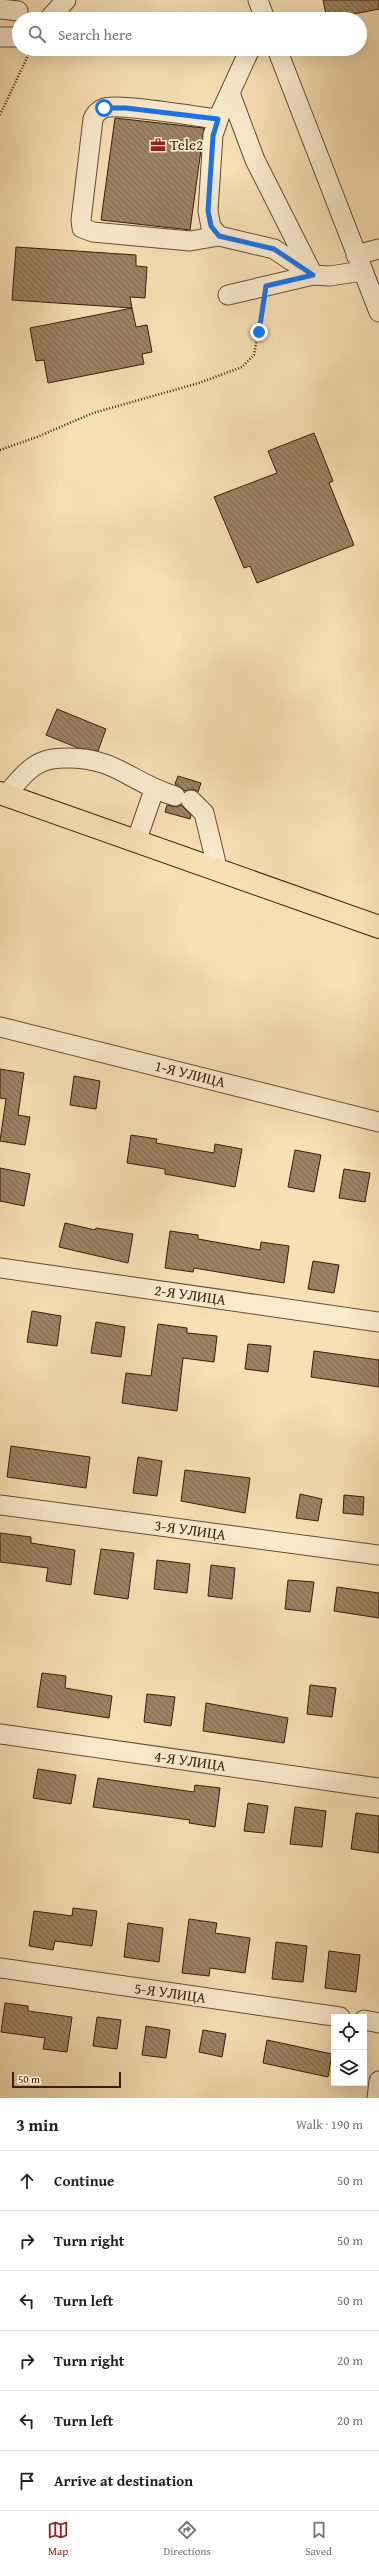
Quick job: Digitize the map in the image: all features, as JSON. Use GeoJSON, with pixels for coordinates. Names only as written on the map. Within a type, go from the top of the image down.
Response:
{"type":"FeatureCollection","features":[{"type":"Feature","properties":{"kind":"main road"},"geometry":{"type":"LineString","coordinates":[[3,794],[379,927]]}},
{"type":"Feature","properties":{"kind":"street"},"geometry":{"type":"LineString","coordinates":[[55,12],[66,0]]}},
{"type":"Feature","properties":{"kind":"street"},"geometry":{"type":"LineString","coordinates":[[0,37],[12,37]]}},
{"type":"Feature","properties":{"kind":"street"},"geometry":{"type":"LineString","coordinates":[[219,236],[211,226],[208,211],[213,136],[218,119],[247,56]]}},
{"type":"Feature","properties":{"kind":"street"},"geometry":{"type":"LineString","coordinates":[[280,56],[379,312]]}},
{"type":"Feature","properties":{"kind":"street"},"geometry":{"type":"LineString","coordinates":[[230,92],[255,160],[313,275]]}},
{"type":"Feature","properties":{"kind":"street"},"geometry":{"type":"LineString","coordinates":[[218,119],[126,108],[109,107],[100,111],[92,119],[80,220],[82,228],[93,232],[190,241],[219,236],[274,249],[313,275]]}},
{"type":"Feature","properties":{"kind":"street"},"geometry":{"type":"LineString","coordinates":[[228,295],[313,275],[330,276],[360,263],[379,249]]}},
{"type":"Feature","properties":{"kind":"street"},"geometry":{"type":"LineString","coordinates":[[3,794],[33,767],[53,758],[87,758],[106,762],[124,771],[154,790],[183,798],[204,813],[218,871]]}},
{"type":"Feature","properties":{"kind":"street"},"geometry":{"type":"LineString","coordinates":[[136,842],[154,790]]}},
{"type":"Feature","properties":{"kind":"street","name":"1-Я УЛИЦА"},"geometry":{"type":"LineString","coordinates":[[0,1027],[379,1122]]}},
{"type":"Feature","properties":{"kind":"street","name":"2-Я УЛИЦА"},"geometry":{"type":"LineString","coordinates":[[0,1268],[379,1322]]}},
{"type":"Feature","properties":{"kind":"street","name":"3-Я УЛИЦА"},"geometry":{"type":"LineString","coordinates":[[0,1505],[379,1555]]}},
{"type":"Feature","properties":{"kind":"street","name":"4-Я УЛИЦА"},"geometry":{"type":"LineString","coordinates":[[0,1734],[379,1788]]}},
{"type":"Feature","properties":{"kind":"street","name":"5-Я УЛИЦА"},"geometry":{"type":"LineString","coordinates":[[0,1968],[331,2016]]}},
{"type":"Feature","properties":{"kind":"street"},"geometry":{"type":"LineString","coordinates":[[367,2020],[379,2022]]}},
{"type":"Feature","properties":{"kind":"street"},"geometry":{"type":"LineString","coordinates":[[376,2098],[379,2081]]}},
{"type":"Feature","properties":{"kind":"path"},"geometry":{"type":"LineString","coordinates":[[0,115],[28,56]]}},
{"type":"Feature","properties":{"kind":"path"},"geometry":{"type":"LineString","coordinates":[[0,450],[37,437],[93,413],[199,383],[242,367],[254,355],[266,286]]}},
{"type":"Feature","properties":{"kind":"building"},"geometry":{"type":"Polygon","coordinates":[[[323,0],[379,0],[379,9],[364,12],[326,12],[323,0]]]}},
{"type":"Feature","properties":{"kind":"building"},"geometry":{"type":"Polygon","coordinates":[[[115,118],[204,128],[190,230],[101,220],[115,118]]]}},
{"type":"Feature","properties":{"kind":"building"},"geometry":{"type":"Polygon","coordinates":[[[16,247],[136,255],[136,266],[147,267],[145,298],[130,297],[132,308],[12,300],[16,247]]]}},
{"type":"Feature","properties":{"kind":"building"},"geometry":{"type":"Polygon","coordinates":[[[132,308],[136,327],[147,325],[152,352],[142,354],[144,364],[48,383],[44,360],[36,361],[30,328],[132,308]]]}},
{"type":"Feature","properties":{"kind":"building"},"geometry":{"type":"Polygon","coordinates":[[[314,433],[333,481],[329,483],[354,545],[257,583],[250,566],[244,568],[214,497],[277,473],[268,451],[314,433]]]}},
{"type":"Feature","properties":{"kind":"building"},"geometry":{"type":"Polygon","coordinates":[[[57,709],[106,729],[98,751],[78,748],[46,735],[57,709]]]}},
{"type":"Feature","properties":{"kind":"building"},"geometry":{"type":"Polygon","coordinates":[[[178,776],[201,783],[198,792],[193,789],[185,791],[175,784],[178,776]]]}},
{"type":"Feature","properties":{"kind":"building"},"geometry":{"type":"Polygon","coordinates":[[[167,805],[177,807],[181,805],[191,815],[190,819],[165,812],[167,805]]]}},
{"type":"Feature","properties":{"kind":"building"},"geometry":{"type":"Polygon","coordinates":[[[0,1069],[24,1073],[18,1115],[30,1117],[25,1145],[0,1141],[6,1099],[0,1098],[0,1069]]]}},
{"type":"Feature","properties":{"kind":"building"},"geometry":{"type":"Polygon","coordinates":[[[74,1076],[100,1081],[96,1109],[70,1105],[74,1076]]]}},
{"type":"Feature","properties":{"kind":"building"},"geometry":{"type":"Polygon","coordinates":[[[131,1135],[157,1139],[156,1143],[214,1153],[215,1144],[242,1149],[235,1187],[165,1174],[165,1169],[127,1163],[131,1135]]]}},
{"type":"Feature","properties":{"kind":"building"},"geometry":{"type":"Polygon","coordinates":[[[295,1150],[321,1155],[314,1192],[288,1187],[295,1150]]]}},
{"type":"Feature","properties":{"kind":"building"},"geometry":{"type":"Polygon","coordinates":[[[0,1168],[30,1174],[24,1206],[0,1201],[0,1168]]]}},
{"type":"Feature","properties":{"kind":"building"},"geometry":{"type":"Polygon","coordinates":[[[344,1169],[370,1173],[365,1202],[339,1198],[344,1169]]]}},
{"type":"Feature","properties":{"kind":"building"},"geometry":{"type":"Polygon","coordinates":[[[65,1223],[95,1230],[96,1228],[133,1234],[128,1263],[59,1247],[65,1223]]]}},
{"type":"Feature","properties":{"kind":"building"},"geometry":{"type":"Polygon","coordinates":[[[170,1231],[198,1235],[198,1239],[260,1250],[261,1242],[289,1246],[284,1283],[194,1268],[193,1272],[165,1268],[170,1231]]]}},
{"type":"Feature","properties":{"kind":"building"},"geometry":{"type":"Polygon","coordinates":[[[313,1261],[339,1265],[334,1293],[308,1289],[313,1261]]]}},
{"type":"Feature","properties":{"kind":"building"},"geometry":{"type":"Polygon","coordinates":[[[32,1311],[61,1316],[57,1346],[27,1342],[32,1311]]]}},
{"type":"Feature","properties":{"kind":"building"},"geometry":{"type":"Polygon","coordinates":[[[96,1322],[125,1327],[121,1357],[91,1353],[96,1322]]]}},
{"type":"Feature","properties":{"kind":"building"},"geometry":{"type":"Polygon","coordinates":[[[158,1324],[187,1328],[187,1333],[217,1336],[214,1362],[183,1358],[177,1411],[122,1403],[126,1373],[151,1376],[158,1324]]]}},
{"type":"Feature","properties":{"kind":"building"},"geometry":{"type":"Polygon","coordinates":[[[248,1344],[271,1346],[268,1372],[245,1369],[248,1344]]]}},
{"type":"Feature","properties":{"kind":"building"},"geometry":{"type":"Polygon","coordinates":[[[314,1351],[379,1360],[379,1387],[311,1377],[314,1351]]]}},
{"type":"Feature","properties":{"kind":"building"},"geometry":{"type":"Polygon","coordinates":[[[11,1446],[90,1457],[86,1488],[7,1477],[11,1446]]]}},
{"type":"Feature","properties":{"kind":"building"},"geometry":{"type":"Polygon","coordinates":[[[138,1457],[162,1461],[157,1496],[133,1493],[138,1457]]]}},
{"type":"Feature","properties":{"kind":"building"},"geometry":{"type":"Polygon","coordinates":[[[185,1470],[250,1478],[245,1513],[181,1501],[185,1470]]]}},
{"type":"Feature","properties":{"kind":"building"},"geometry":{"type":"Polygon","coordinates":[[[300,1494],[322,1499],[318,1521],[296,1518],[300,1494]]]}},
{"type":"Feature","properties":{"kind":"building"},"geometry":{"type":"Polygon","coordinates":[[[344,1495],[364,1497],[363,1515],[343,1513],[344,1495]]]}},
{"type":"Feature","properties":{"kind":"building"},"geometry":{"type":"Polygon","coordinates":[[[0,1533],[31,1537],[31,1543],[75,1550],[71,1585],[46,1581],[48,1568],[0,1562],[0,1533]]]}},
{"type":"Feature","properties":{"kind":"building"},"geometry":{"type":"Polygon","coordinates":[[[101,1549],[134,1553],[128,1599],[94,1594],[101,1549]]]}},
{"type":"Feature","properties":{"kind":"building"},"geometry":{"type":"Polygon","coordinates":[[[157,1560],[190,1564],[187,1593],[154,1589],[157,1560]]]}},
{"type":"Feature","properties":{"kind":"building"},"geometry":{"type":"Polygon","coordinates":[[[211,1565],[235,1568],[232,1599],[208,1596],[211,1565]]]}},
{"type":"Feature","properties":{"kind":"building"},"geometry":{"type":"Polygon","coordinates":[[[288,1580],[314,1582],[310,1612],[285,1609],[288,1580]]]}},
{"type":"Feature","properties":{"kind":"building"},"geometry":{"type":"Polygon","coordinates":[[[337,1587],[379,1593],[379,1618],[334,1611],[337,1587]]]}},
{"type":"Feature","properties":{"kind":"building"},"geometry":{"type":"Polygon","coordinates":[[[42,1673],[66,1676],[65,1688],[112,1696],[109,1718],[37,1707],[42,1673]]]}},
{"type":"Feature","properties":{"kind":"building"},"geometry":{"type":"Polygon","coordinates":[[[310,1685],[336,1688],[332,1717],[307,1714],[310,1685]]]}},
{"type":"Feature","properties":{"kind":"building"},"geometry":{"type":"Polygon","coordinates":[[[147,1694],[175,1697],[171,1726],[144,1722],[147,1694]]]}},
{"type":"Feature","properties":{"kind":"building"},"geometry":{"type":"Polygon","coordinates":[[[206,1703],[288,1718],[284,1743],[203,1731],[206,1703]]]}},
{"type":"Feature","properties":{"kind":"building"},"geometry":{"type":"Polygon","coordinates":[[[38,1769],[76,1775],[71,1804],[33,1798],[38,1769]]]}},
{"type":"Feature","properties":{"kind":"building"},"geometry":{"type":"Polygon","coordinates":[[[98,1778],[194,1792],[195,1785],[220,1788],[215,1827],[189,1823],[190,1820],[93,1807],[98,1778]]]}},
{"type":"Feature","properties":{"kind":"building"},"geometry":{"type":"Polygon","coordinates":[[[248,1803],[268,1806],[264,1833],[244,1831],[248,1803]]]}},
{"type":"Feature","properties":{"kind":"building"},"geometry":{"type":"Polygon","coordinates":[[[295,1807],[326,1811],[322,1847],[290,1844],[295,1807]]]}},
{"type":"Feature","properties":{"kind":"building"},"geometry":{"type":"Polygon","coordinates":[[[356,1813],[379,1816],[379,1853],[351,1849],[356,1813]]]}},
{"type":"Feature","properties":{"kind":"building"},"geometry":{"type":"Polygon","coordinates":[[[73,1908],[97,1911],[92,1946],[55,1941],[53,1950],[29,1946],[34,1911],[72,1916],[73,1908]]]}},
{"type":"Feature","properties":{"kind":"building"},"geometry":{"type":"Polygon","coordinates":[[[189,1919],[217,1923],[215,1933],[250,1938],[245,1973],[210,1968],[209,1976],[182,1973],[189,1919]]]}},
{"type":"Feature","properties":{"kind":"building"},"geometry":{"type":"Polygon","coordinates":[[[128,1923],[163,1928],[159,1962],[124,1957],[128,1923]]]}},
{"type":"Feature","properties":{"kind":"building"},"geometry":{"type":"Polygon","coordinates":[[[276,1942],[307,1946],[303,1982],[272,1979],[276,1942]]]}},
{"type":"Feature","properties":{"kind":"building"},"geometry":{"type":"Polygon","coordinates":[[[329,1951],[360,1955],[356,1992],[325,1988],[329,1951]]]}},
{"type":"Feature","properties":{"kind":"building"},"geometry":{"type":"Polygon","coordinates":[[[5,2003],[28,2006],[28,2011],[72,2017],[67,2052],[43,2049],[45,2038],[1,2032],[5,2003]]]}},
{"type":"Feature","properties":{"kind":"building"},"geometry":{"type":"Polygon","coordinates":[[[97,2017],[121,2020],[117,2049],[93,2046],[97,2017]]]}},
{"type":"Feature","properties":{"kind":"building"},"geometry":{"type":"Polygon","coordinates":[[[146,2026],[170,2030],[166,2058],[142,2055],[146,2026]]]}},
{"type":"Feature","properties":{"kind":"building"},"geometry":{"type":"Polygon","coordinates":[[[203,2030],[226,2034],[222,2057],[199,2052],[203,2030]]]}},
{"type":"Feature","properties":{"kind":"building"},"geometry":{"type":"Polygon","coordinates":[[[267,2040],[331,2054],[328,2077],[263,2063],[267,2040]]]}},
{"type":"Feature","properties":{"kind":"place","name":"Tele2"},"geometry":{"type":"Point","coordinates":[158,145]}},
{"type":"Feature","properties":{"kind":"route"},"geometry":{"type":"LineString","coordinates":[[104,108],[126,108],[218,119],[213,136],[208,211],[211,226],[214,232],[219,236],[233,240],[274,249],[313,275],[266,286],[259,332]]}}]}
